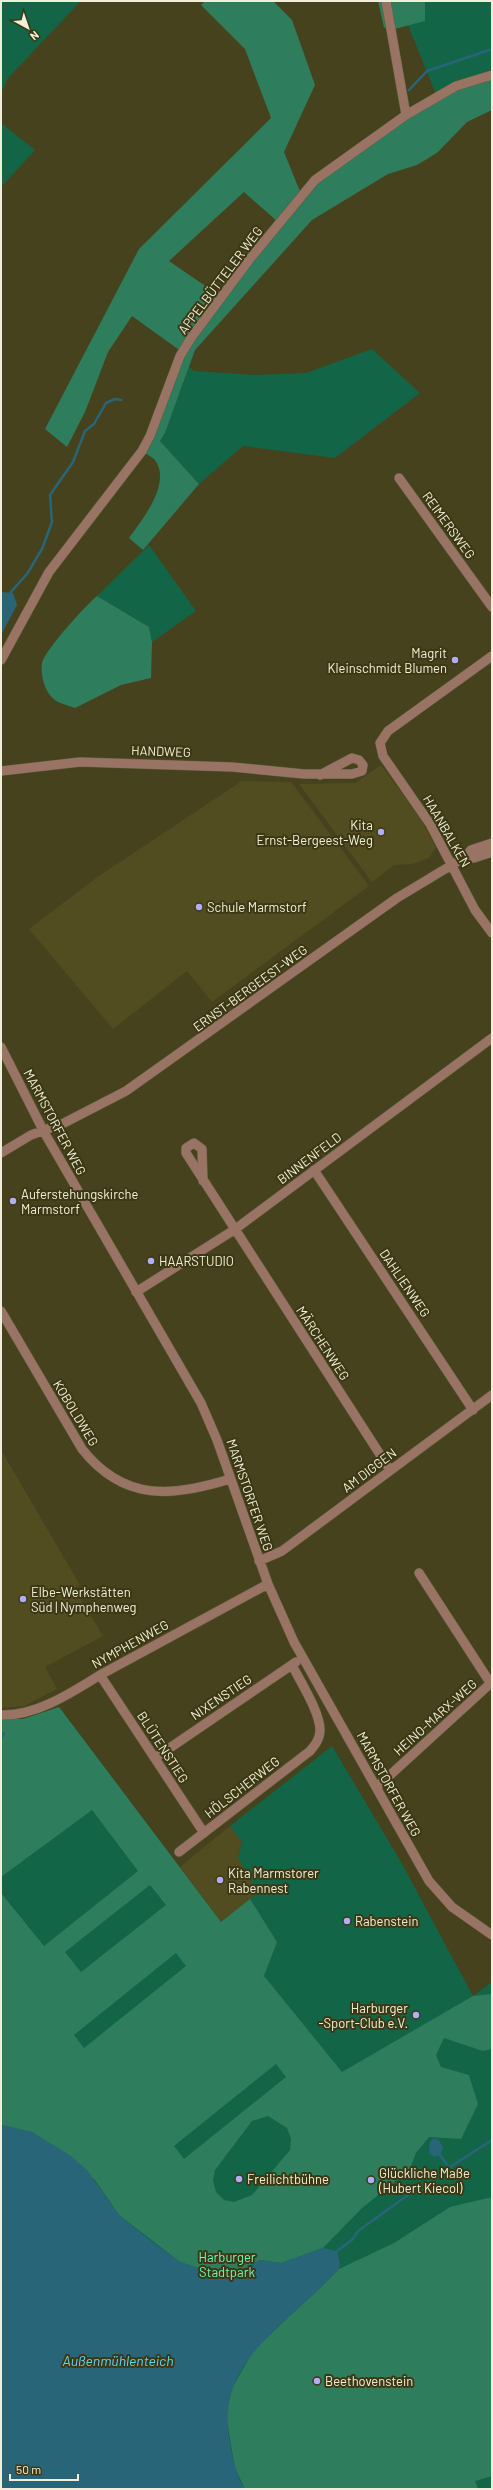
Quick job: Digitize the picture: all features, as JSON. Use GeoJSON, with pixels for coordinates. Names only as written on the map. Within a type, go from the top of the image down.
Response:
{"type":"FeatureCollection","features":[{"type":"Feature","properties":{"kind":"street"},"geometry":{"type":"LineString","coordinates":[[386,1],[406,115]]}},
{"type":"Feature","properties":{"kind":"street","name":"APPELBÜTTELER WEG"},"geometry":{"type":"LineString","coordinates":[[1,660],[49,572],[142,451],[150,436],[180,356],[211,309],[315,180],[406,115],[456,86],[492,75]]}},
{"type":"Feature","properties":{"kind":"street","name":"REIMERSWEG"},"geometry":{"type":"LineString","coordinates":[[399,478],[492,607]]}},
{"type":"Feature","properties":{"kind":"street","name":"HAANBALKEN"},"geometry":{"type":"LineString","coordinates":[[492,656],[388,731],[380,743],[383,756],[423,812],[475,910],[492,934]]}},
{"type":"Feature","properties":{"kind":"street","name":"HANDWEG"},"geometry":{"type":"LineString","coordinates":[[1,771],[80,762],[232,767],[320,775]]}},
{"type":"Feature","properties":{"kind":"street","name":"ERNST-BERGEEST-WEG"},"geometry":{"type":"LineString","coordinates":[[1,1153],[31,1135],[44,1132],[126,1091],[397,898],[451,864],[465,857],[471,850],[492,843]]}},
{"type":"Feature","properties":{"kind":"street","name":"ERNST-BERGEEST-WEG"},"geometry":{"type":"LineString","coordinates":[[465,857],[474,858],[492,852]]}},
{"type":"Feature","properties":{"kind":"street","name":"BINNENFELD"},"geometry":{"type":"LineString","coordinates":[[136,1292],[234,1230],[492,1038]]}},
{"type":"Feature","properties":{"kind":"street","name":"MARMSTORFER WEG"},"geometry":{"type":"LineString","coordinates":[[1,1047],[44,1132],[201,1404],[268,1584],[302,1657],[434,1888],[467,1920],[492,1935]]}},
{"type":"Feature","properties":{"kind":"street","name":"DAHLIENWEG"},"geometry":{"type":"LineString","coordinates":[[314,1170],[473,1410]]}},
{"type":"Feature","properties":{"kind":"street","name":"MÄRCHENWEG"},"geometry":{"type":"LineString","coordinates":[[203,1181],[390,1470]]}},
{"type":"Feature","properties":{"kind":"street","name":"KOBOLDWEG"},"geometry":{"type":"LineString","coordinates":[[1,1311],[78,1443],[99,1468],[112,1477],[132,1486],[153,1491],[174,1492],[193,1490],[230,1479]]}},
{"type":"Feature","properties":{"kind":"street","name":"AM DIGGEN"},"geometry":{"type":"LineString","coordinates":[[260,1561],[282,1551],[492,1395]]}},
{"type":"Feature","properties":{"kind":"street"},"geometry":{"type":"LineString","coordinates":[[419,1573],[491,1683]]}},
{"type":"Feature","properties":{"kind":"street","name":"NYMPHENWEG"},"geometry":{"type":"LineString","coordinates":[[1,1715],[19,1715],[74,1691],[100,1675],[268,1584]]}},
{"type":"Feature","properties":{"kind":"street","name":"NIXENSTIEG"},"geometry":{"type":"LineString","coordinates":[[155,1758],[302,1657]]}},
{"type":"Feature","properties":{"kind":"street","name":"HÖLSCHERWEG"},"geometry":{"type":"LineString","coordinates":[[179,1852],[310,1751],[318,1741],[320,1729],[317,1718],[292,1665]]}},
{"type":"Feature","properties":{"kind":"street","name":"BLÜTENSTIEG"},"geometry":{"type":"LineString","coordinates":[[100,1675],[204,1833]]}},
{"type":"Feature","properties":{"kind":"street","name":"HEINO-MARX-WEG"},"geometry":{"type":"LineString","coordinates":[[377,1787],[491,1683]]}},
{"type":"Feature","properties":{"kind":"shaded area","name":"Kita Ernst-Bergeest-Weg"},"geometry":{"type":"Polygon","coordinates":[[[381,765],[419,816],[436,847],[429,858],[412,864],[394,865],[372,882],[299,784],[355,783],[381,765]]]}},
{"type":"Feature","properties":{"kind":"shaded area","name":"Schule Marmstorf"},"geometry":{"type":"Polygon","coordinates":[[[242,781],[291,782],[369,886],[212,1002],[187,971],[113,1029],[29,929],[96,878],[242,781]]]}},
{"type":"Feature","properties":{"kind":"shaded area"},"geometry":{"type":"Polygon","coordinates":[[[1,1450],[80,1585],[74,1588],[103,1636],[45,1667],[57,1689],[24,1706],[1,1708],[1,1450]]]}},
{"type":"Feature","properties":{"kind":"shaded area","name":"Kita Marmstorer Rabennest"},"geometry":{"type":"Polygon","coordinates":[[[230,1826],[242,1842],[238,1858],[259,1893],[221,1922],[180,1867],[230,1826]]]}},
{"type":"Feature","properties":{"kind":"green space"},"geometry":{"type":"Polygon","coordinates":[[[1,1],[81,1],[8,78],[1,93],[1,1]]]}},
{"type":"Feature","properties":{"kind":"green space"},"geometry":{"type":"Polygon","coordinates":[[[205,1],[273,1],[292,20],[315,85],[284,152],[299,189],[304,194],[315,180],[456,86],[492,75],[492,110],[467,122],[438,152],[427,159],[417,165],[388,174],[312,220],[195,350],[165,433],[160,441],[199,484],[143,550],[129,538],[153,501],[158,490],[160,479],[159,469],[155,460],[142,451],[182,352],[132,316],[108,352],[85,412],[67,447],[45,429],[139,249],[271,118],[245,49],[201,5],[205,1]],[[244,192],[169,261],[220,296],[279,223],[244,192]]]}},
{"type":"Feature","properties":{"kind":"green space"},"geometry":{"type":"Polygon","coordinates":[[[378,1],[425,1],[425,21],[391,30],[390,26],[384,28],[378,1]]]}},
{"type":"Feature","properties":{"kind":"green space"},"geometry":{"type":"Polygon","coordinates":[[[425,1],[492,1],[492,75],[437,97],[408,25],[425,21],[425,1]]]}},
{"type":"Feature","properties":{"kind":"green space"},"geometry":{"type":"Polygon","coordinates":[[[1,123],[35,150],[1,187],[1,123]]]}},
{"type":"Feature","properties":{"kind":"green space"},"geometry":{"type":"Polygon","coordinates":[[[372,349],[420,393],[335,458],[243,446],[199,484],[160,441],[165,433],[189,367],[194,371],[255,375],[306,373],[372,349]]]}},
{"type":"Feature","properties":{"kind":"green space"},"geometry":{"type":"Polygon","coordinates":[[[149,545],[196,611],[152,642],[149,627],[97,596],[149,545]]]}},
{"type":"Feature","properties":{"kind":"green space"},"geometry":{"type":"Polygon","coordinates":[[[97,596],[149,627],[152,642],[151,678],[121,685],[75,708],[58,702],[50,695],[44,685],[42,663],[50,648],[75,618],[97,596]]]}},
{"type":"Feature","properties":{"kind":"green space","name":"Harburger Stadtpark"},"geometry":{"type":"Polygon","coordinates":[[[59,1707],[221,1922],[258,1893],[238,1858],[242,1842],[230,1826],[332,1746],[401,1862],[473,1996],[492,1982],[492,2489],[1,2489],[1,1722],[24,1721],[59,1707]]]}},
{"type":"Feature","properties":{"kind":"green space"},"geometry":{"type":"Polygon","coordinates":[[[59,1707],[221,1922],[250,1899],[277,1942],[264,1976],[342,2072],[473,1996],[492,1994],[492,2049],[483,2051],[444,2038],[436,2055],[441,2067],[469,2075],[478,2104],[461,2139],[429,2137],[416,2153],[410,2169],[361,2209],[323,2248],[281,2263],[260,2260],[227,2278],[180,2262],[119,2215],[95,2180],[43,2140],[32,2132],[1,2125],[1,1893],[44,1946],[138,1871],[92,1810],[1,1877],[1,1718],[23,1719],[59,1707]],[[150,1885],[65,1952],[81,1972],[166,1905],[150,1885]],[[176,1953],[74,2035],[84,2048],[186,1966],[176,1953]],[[276,2064],[174,2146],[184,2159],[286,2077],[276,2064]],[[268,2116],[252,2121],[215,2170],[213,2181],[216,2192],[224,2200],[234,2202],[252,2195],[290,2150],[291,2139],[287,2128],[268,2116]]]}},
{"type":"Feature","properties":{"kind":"green space"},"geometry":{"type":"Polygon","coordinates":[[[492,2197],[492,2476],[475,2481],[478,2489],[245,2489],[235,2468],[226,2416],[230,2392],[253,2351],[339,2269],[394,2243],[450,2207],[492,2197]]]}},
{"type":"Feature","properties":{"kind":"water"},"geometry":{"type":"Polygon","coordinates":[[[1,592],[13,593],[17,605],[1,635],[1,592]]]}},
{"type":"Feature","properties":{"kind":"water","name":"Außenmühlenteich"},"geometry":{"type":"Polygon","coordinates":[[[1,2125],[32,2132],[71,2156],[87,2170],[119,2215],[180,2262],[227,2278],[260,2260],[281,2263],[323,2248],[337,2251],[340,2264],[339,2269],[260,2344],[245,2365],[233,2388],[228,2413],[230,2443],[237,2473],[245,2489],[1,2489],[1,2125]]]}},
{"type":"Feature","properties":{"kind":"water"},"geometry":{"type":"Polygon","coordinates":[[[434,2138],[439,2140],[443,2148],[440,2155],[434,2157],[429,2153],[430,2142],[434,2138]]]}},
{"type":"Feature","properties":{"kind":"waterway"},"geometry":{"type":"LineString","coordinates":[[409,90],[427,71],[492,49]]}},
{"type":"Feature","properties":{"kind":"waterway"},"geometry":{"type":"LineString","coordinates":[[9,594],[27,574],[42,549],[52,522],[50,495],[73,462],[85,431],[94,424],[106,403],[115,399],[121,400]]}},
{"type":"Feature","properties":{"kind":"waterway"},"geometry":{"type":"LineString","coordinates":[[1,1738],[4,1733]]}},
{"type":"Feature","properties":{"kind":"waterway"},"geometry":{"type":"LineString","coordinates":[[337,2251],[352,2240],[358,2231],[422,2185],[492,2140]]}},
{"type":"Feature","properties":{"kind":"waterway"},"geometry":{"type":"LineString","coordinates":[[440,2155],[449,2167]]}},
{"type":"Feature","properties":{"kind":"place","name":"Magrit Kleinschmidt Blumen"},"geometry":{"type":"Point","coordinates":[455,660]}},
{"type":"Feature","properties":{"kind":"place","name":"Kita Ernst-Bergeest-Weg"},"geometry":{"type":"Point","coordinates":[381,832]}},
{"type":"Feature","properties":{"kind":"place","name":"Schule Marmstorf"},"geometry":{"type":"Point","coordinates":[199,907]}},
{"type":"Feature","properties":{"kind":"place","name":"Auferstehungskirche Marmstorf"},"geometry":{"type":"Point","coordinates":[13,1201]}},
{"type":"Feature","properties":{"kind":"place","name":"HAARSTUDIO"},"geometry":{"type":"Point","coordinates":[151,1261]}},
{"type":"Feature","properties":{"kind":"place","name":"Elbe-Werkstätten Süd | Nymphenweg"},"geometry":{"type":"Point","coordinates":[23,1599]}},
{"type":"Feature","properties":{"kind":"place","name":"Kita Marmstorer Rabennest"},"geometry":{"type":"Point","coordinates":[220,1880]}},
{"type":"Feature","properties":{"kind":"place","name":"Rabenstein"},"geometry":{"type":"Point","coordinates":[347,1921]}},
{"type":"Feature","properties":{"kind":"place","name":"Harburger -Sport-Club e.V."},"geometry":{"type":"Point","coordinates":[416,2015]}},
{"type":"Feature","properties":{"kind":"place","name":"Freilichtbühne"},"geometry":{"type":"Point","coordinates":[239,2179]}},
{"type":"Feature","properties":{"kind":"place","name":"Glückliche Maße (Hubert Kiecol)"},"geometry":{"type":"Point","coordinates":[371,2180]}},
{"type":"Feature","properties":{"kind":"place","name":"Beethovenstein"},"geometry":{"type":"Point","coordinates":[317,2381]}}]}
